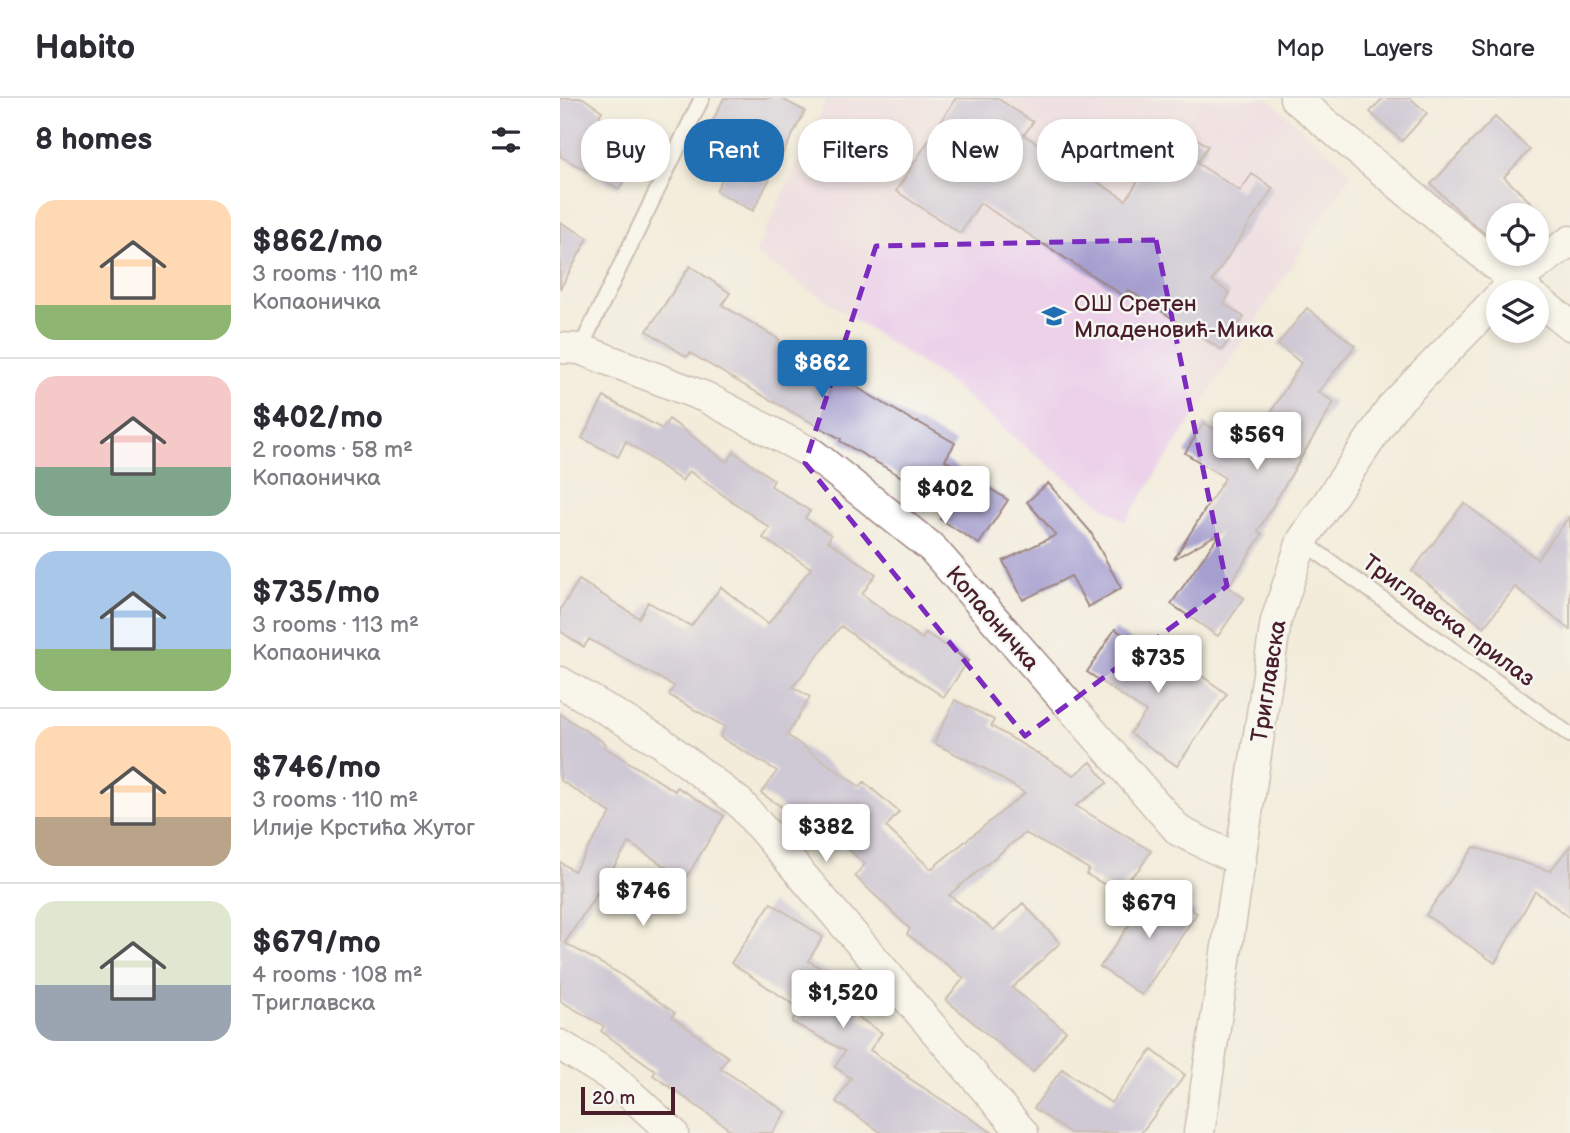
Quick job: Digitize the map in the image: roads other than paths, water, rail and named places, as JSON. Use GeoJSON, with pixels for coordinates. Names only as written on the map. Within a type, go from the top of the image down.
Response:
{"type":"FeatureCollection","features":[{"type":"Feature","properties":{"kind":"street"},"geometry":{"type":"LineString","coordinates":[[1295,98],[1501,280]]}},
{"type":"Feature","properties":{"kind":"street","name":"Триглавска"},"geometry":{"type":"LineString","coordinates":[[1530,280],[1570,241]]}},
{"type":"Feature","properties":{"kind":"street"},"geometry":{"type":"LineString","coordinates":[[1549,313],[1570,325]]}},
{"type":"Feature","properties":{"kind":"street","name":"Триглавска"},"geometry":{"type":"LineString","coordinates":[[1199,1133],[1276,621],[1302,541],[1391,407],[1486,320]]}},
{"type":"Feature","properties":{"kind":"street","name":"Копаоничка"},"geometry":{"type":"LineString","coordinates":[[570,349],[705,397],[813,454],[932,548],[1179,831],[1241,861]]}},
{"type":"Feature","properties":{"kind":"street"},"geometry":{"type":"LineString","coordinates":[[560,682],[661,742],[740,803],[1023,1133]]}},
{"type":"Feature","properties":{"kind":"street"},"geometry":{"type":"LineString","coordinates":[[560,1045],[609,1076],[673,1133]]}},
{"type":"Feature","properties":{"kind":"lane"},"geometry":{"type":"LineString","coordinates":[[570,349],[702,98]]}},
{"type":"Feature","properties":{"kind":"lane","name":"Триглавска прилаз"},"geometry":{"type":"LineString","coordinates":[[1302,541],[1570,735]]}},
{"type":"Feature","properties":{"kind":"place","name":"ОШ Сретен Младеновић-Мика"},"geometry":{"type":"Point","coordinates":[1054,316]}}]}
